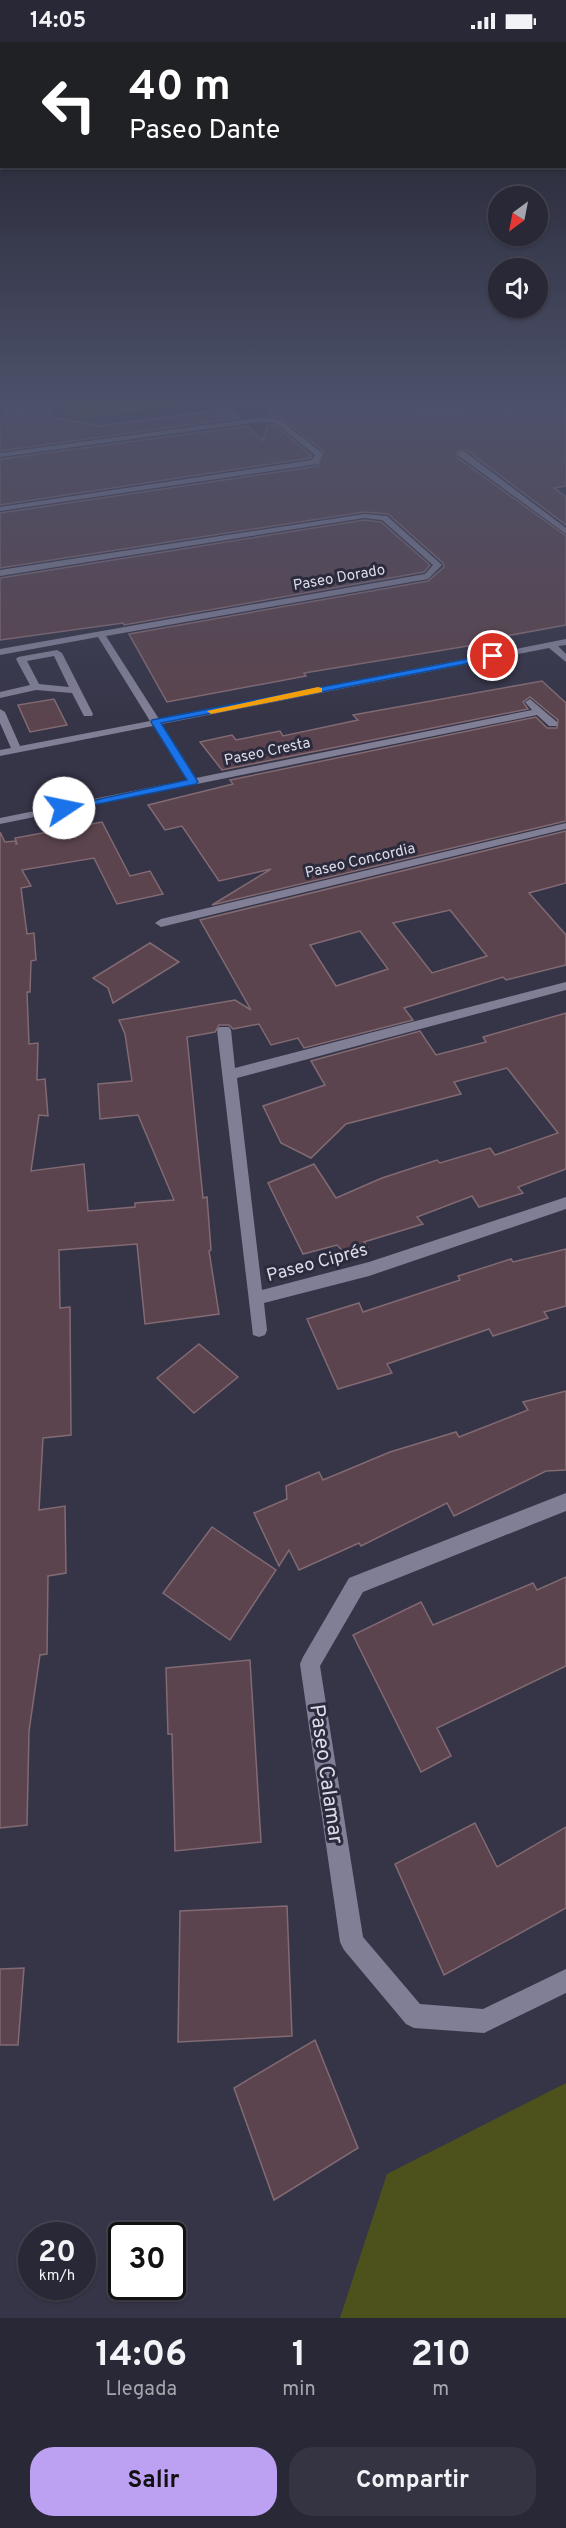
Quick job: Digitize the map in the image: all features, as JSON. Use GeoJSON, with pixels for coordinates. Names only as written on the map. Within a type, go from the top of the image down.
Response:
{"type":"FeatureCollection","features":[{"type":"Feature","properties":{"kind":"street"},"geometry":{"type":"LineString","coordinates":[[0,509],[25,505]]}},
{"type":"Feature","properties":{"kind":"street"},"geometry":{"type":"LineString","coordinates":[[530,505],[566,532]]}},
{"type":"Feature","properties":{"kind":"street","name":"Paseo Dorado"},"geometry":{"type":"LineString","coordinates":[[0,573],[364,516],[384,518],[438,565],[428,576],[0,652]]}},
{"type":"Feature","properties":{"kind":"street"},"geometry":{"type":"LineString","coordinates":[[100,633],[193,782]]}},
{"type":"Feature","properties":{"kind":"street"},"geometry":{"type":"LineString","coordinates":[[0,753],[566,642]]}},
{"type":"Feature","properties":{"kind":"street"},"geometry":{"type":"LineString","coordinates":[[550,645],[566,658]]}},
{"type":"Feature","properties":{"kind":"street"},"geometry":{"type":"LineString","coordinates":[[36,687],[21,659],[57,653],[88,714]]}},
{"type":"Feature","properties":{"kind":"street"},"geometry":{"type":"LineString","coordinates":[[0,695],[36,687],[77,690]]}},
{"type":"Feature","properties":{"kind":"street"},"geometry":{"type":"LineString","coordinates":[[530,702],[553,724]]}},
{"type":"Feature","properties":{"kind":"street","name":"Paseo Cresta"},"geometry":{"type":"LineString","coordinates":[[0,821],[540,711]]}},
{"type":"Feature","properties":{"kind":"street"},"geometry":{"type":"LineString","coordinates":[[0,712],[16,750]]}},
{"type":"Feature","properties":{"kind":"street","name":"Paseo Concordia"},"geometry":{"type":"LineString","coordinates":[[160,923],[566,826]]}},
{"type":"Feature","properties":{"kind":"street"},"geometry":{"type":"LineString","coordinates":[[229,1075],[566,986]]}},
{"type":"Feature","properties":{"kind":"street","name":"Paseo Ciprés"},"geometry":{"type":"LineString","coordinates":[[224,1030],[257,1298],[369,1269],[566,1203]]}},
{"type":"Feature","properties":{"kind":"street"},"geometry":{"type":"LineString","coordinates":[[257,1298],[259,1330]]}},
{"type":"Feature","properties":{"kind":"street","name":"Paseo Calamar"},"geometry":{"type":"LineString","coordinates":[[566,1502],[356,1585],[310,1664],[351,1942],[414,2016],[484,2021],[566,1981]]}},
{"type":"Feature","properties":{"kind":"green space"},"geometry":{"type":"Polygon","coordinates":[[[566,2083],[566,2318],[340,2318],[387,2174],[566,2083]]]}},
{"type":"Feature","properties":{"kind":"building"},"geometry":{"type":"Polygon","coordinates":[[[53,505],[523,505],[566,536],[566,625],[495,638],[498,641],[304,673],[306,676],[167,702],[129,634],[428,581],[444,567],[443,563],[388,514],[364,512],[0,568],[0,513],[53,505]]]}},
{"type":"Feature","properties":{"kind":"building"},"geometry":{"type":"Polygon","coordinates":[[[540,505],[566,505],[566,525],[540,505]]]}},
{"type":"Feature","properties":{"kind":"building"},"geometry":{"type":"Polygon","coordinates":[[[364,520],[381,522],[430,565],[424,572],[124,625],[123,623],[0,640],[0,578],[364,520]]]}},
{"type":"Feature","properties":{"kind":"building"},"geometry":{"type":"Polygon","coordinates":[[[542,681],[566,703],[566,821],[212,905],[271,869],[219,881],[182,826],[165,830],[148,805],[233,784],[230,780],[536,717],[547,728],[557,728],[558,720],[530,697],[523,702],[528,709],[222,770],[200,742],[232,735],[236,740],[280,731],[283,736],[358,720],[353,715],[542,681]]]}},
{"type":"Feature","properties":{"kind":"building"},"geometry":{"type":"Polygon","coordinates":[[[54,699],[67,725],[30,732],[18,705],[54,699]]]}},
{"type":"Feature","properties":{"kind":"building"},"geometry":{"type":"Polygon","coordinates":[[[102,822],[130,876],[150,871],[163,894],[117,904],[94,858],[22,870],[31,886],[21,888],[27,934],[34,933],[36,960],[31,961],[30,992],[27,992],[29,1044],[38,1043],[37,1080],[45,1079],[48,1116],[39,1115],[31,1171],[84,1164],[88,1211],[135,1207],[135,1203],[174,1200],[138,1115],[100,1119],[98,1084],[132,1081],[125,1034],[119,1020],[235,1000],[251,1010],[200,920],[566,831],[566,883],[529,893],[566,935],[566,965],[506,980],[503,977],[404,1008],[413,1020],[304,1048],[298,1038],[271,1045],[259,1024],[233,1029],[229,1025],[219,1025],[215,1032],[187,1037],[203,1198],[207,1197],[211,1250],[209,1251],[219,1314],[145,1324],[137,1244],[59,1250],[60,1308],[70,1307],[71,1435],[43,1438],[39,1510],[65,1506],[66,1573],[48,1576],[47,1654],[40,1655],[29,1731],[27,1825],[0,1828],[0,832],[5,842],[16,841],[15,838],[102,822]],[[450,910],[393,923],[432,973],[487,956],[450,910]],[[360,931],[310,945],[336,986],[388,969],[360,931]]]}},
{"type":"Feature","properties":{"kind":"building"},"geometry":{"type":"Polygon","coordinates":[[[150,943],[179,962],[113,1003],[108,988],[93,978],[150,943]]]}},
{"type":"Feature","properties":{"kind":"building"},"geometry":{"type":"Polygon","coordinates":[[[566,1013],[566,1169],[518,1187],[523,1193],[479,1207],[472,1196],[417,1217],[423,1224],[364,1242],[368,1247],[348,1256],[337,1245],[303,1254],[268,1183],[314,1164],[336,1198],[382,1178],[437,1160],[440,1163],[490,1148],[495,1155],[558,1133],[507,1068],[454,1082],[461,1094],[346,1124],[311,1158],[281,1143],[263,1106],[325,1085],[311,1061],[420,1031],[436,1055],[486,1042],[483,1037],[566,1013]]]}},
{"type":"Feature","properties":{"kind":"building"},"geometry":{"type":"Polygon","coordinates":[[[566,1249],[566,1306],[544,1312],[548,1318],[493,1336],[489,1329],[387,1364],[392,1373],[338,1389],[307,1319],[359,1303],[363,1312],[460,1280],[458,1276],[511,1259],[513,1262],[566,1249]]]}},
{"type":"Feature","properties":{"kind":"building"},"geometry":{"type":"Polygon","coordinates":[[[199,1344],[238,1377],[194,1413],[157,1378],[199,1344]]]}},
{"type":"Feature","properties":{"kind":"building"},"geometry":{"type":"Polygon","coordinates":[[[566,1391],[566,1470],[546,1471],[454,1516],[447,1503],[361,1546],[359,1543],[299,1570],[289,1550],[279,1566],[254,1513],[287,1499],[286,1486],[319,1472],[323,1480],[390,1452],[456,1432],[459,1437],[528,1410],[523,1402],[566,1391]]]}},
{"type":"Feature","properties":{"kind":"building"},"geometry":{"type":"Polygon","coordinates":[[[212,1527],[276,1570],[230,1640],[163,1593],[212,1527]]]}},
{"type":"Feature","properties":{"kind":"building"},"geometry":{"type":"Polygon","coordinates":[[[566,1577],[566,1666],[437,1728],[451,1756],[421,1772],[353,1635],[421,1602],[433,1625],[533,1583],[537,1590],[566,1577]]]}},
{"type":"Feature","properties":{"kind":"building"},"geometry":{"type":"Polygon","coordinates":[[[250,1660],[261,1842],[175,1851],[172,1734],[168,1734],[166,1668],[250,1660]]]}},
{"type":"Feature","properties":{"kind":"building"},"geometry":{"type":"Polygon","coordinates":[[[475,1823],[497,1867],[566,1827],[566,1908],[444,1975],[395,1864],[475,1823]]]}},
{"type":"Feature","properties":{"kind":"building"},"geometry":{"type":"Polygon","coordinates":[[[287,1906],[292,2036],[178,2042],[180,1911],[287,1906]]]}},
{"type":"Feature","properties":{"kind":"building"},"geometry":{"type":"Polygon","coordinates":[[[24,1968],[18,2045],[0,2045],[0,1969],[24,1968]]]}},
{"type":"Feature","properties":{"kind":"building"},"geometry":{"type":"Polygon","coordinates":[[[315,2040],[358,2148],[274,2200],[234,2088],[315,2040]]]}},
{"type":"Feature","properties":{"kind":"slow traffic"},"geometry":{"type":"LineString","coordinates":[[211,711],[318,690]]}},
{"type":"Feature","properties":{"kind":"route"},"geometry":{"type":"LineString","coordinates":[[64,808],[193,782],[156,722],[493,656]]}}]}
